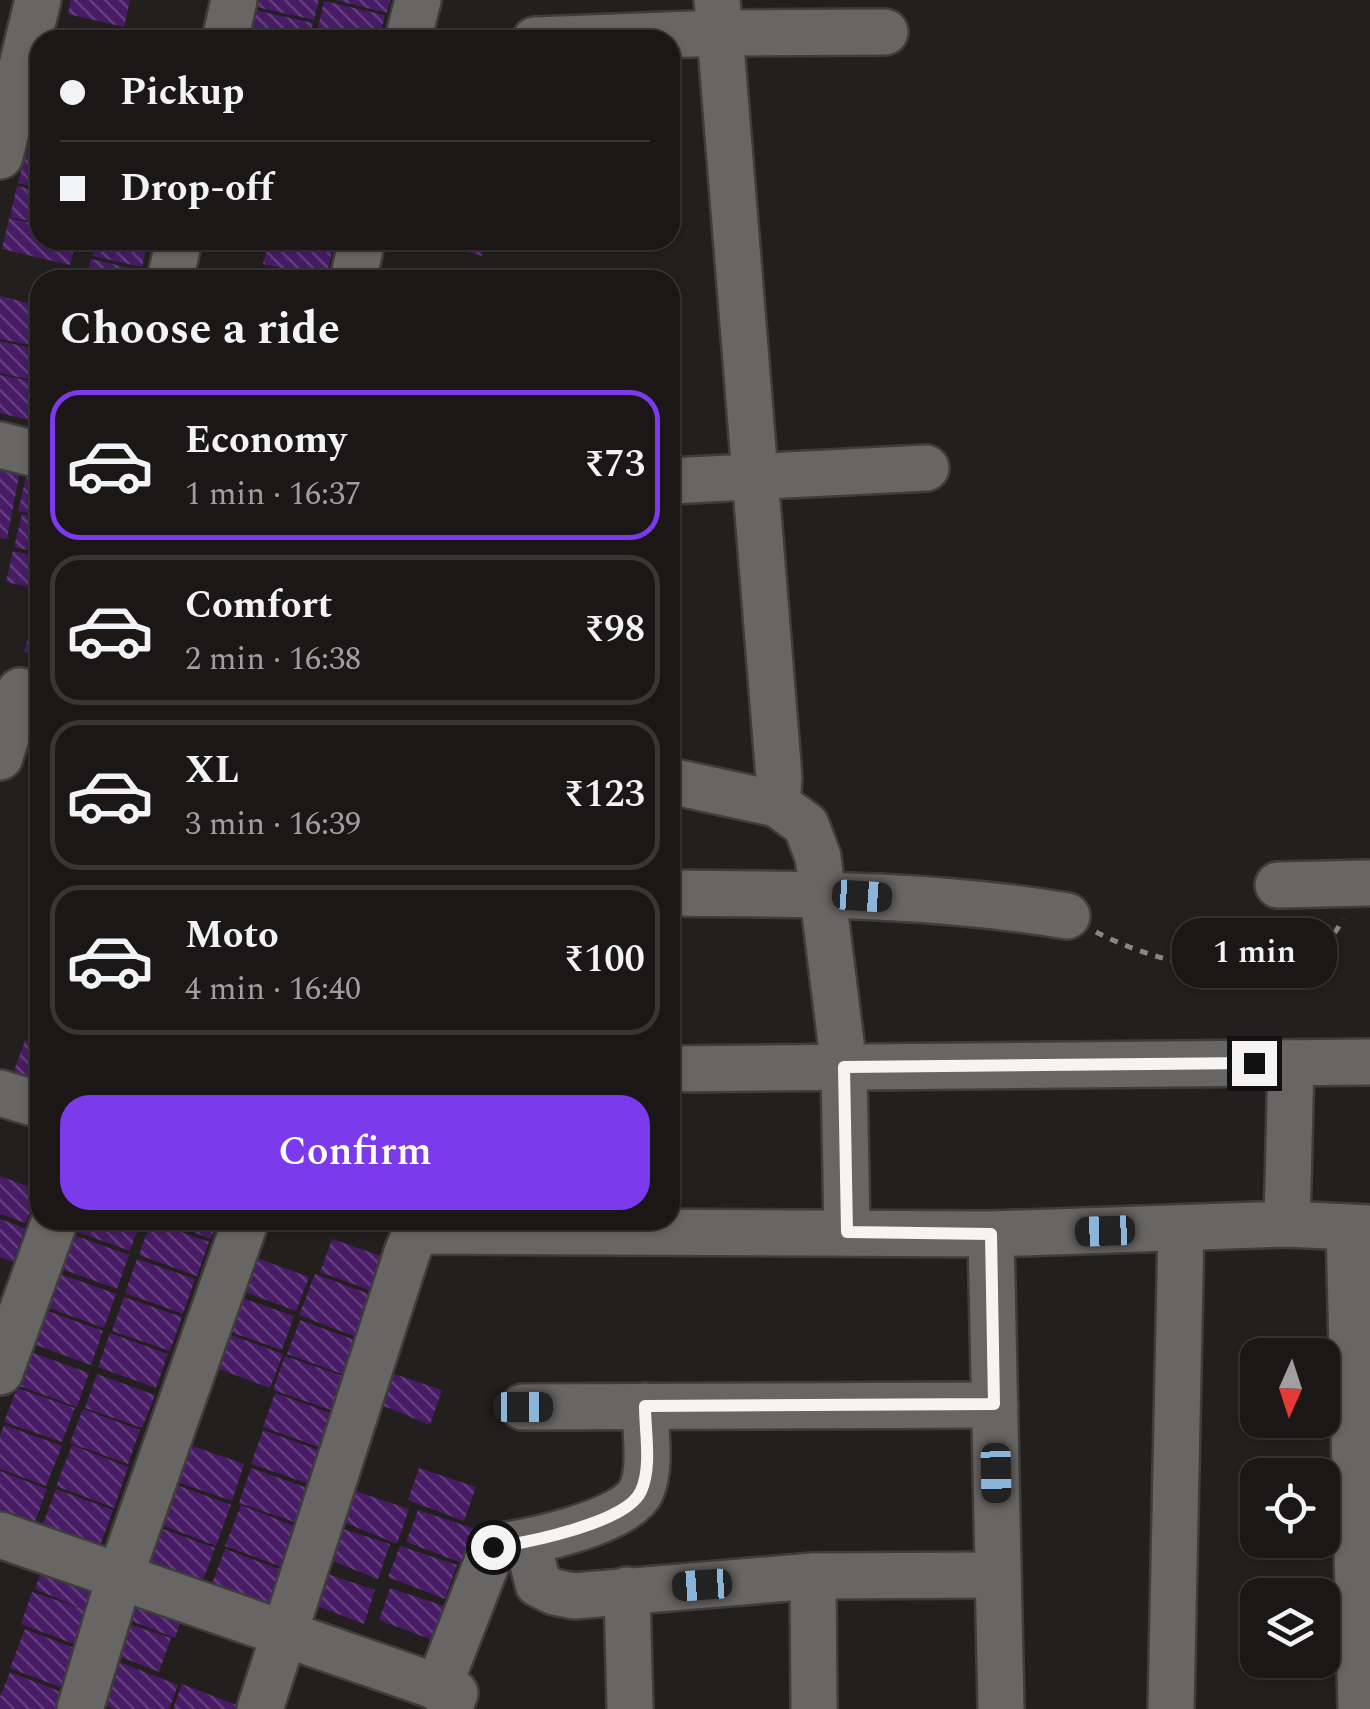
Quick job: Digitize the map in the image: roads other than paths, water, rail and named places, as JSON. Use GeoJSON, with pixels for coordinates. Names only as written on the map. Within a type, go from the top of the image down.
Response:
{"type":"FeatureCollection","features":[{"type":"Feature","properties":{"kind":"street"},"geometry":{"type":"LineString","coordinates":[[31,30],[38,0]]}},
{"type":"Feature","properties":{"kind":"street"},"geometry":{"type":"LineString","coordinates":[[227,30],[234,0]]}},
{"type":"Feature","properties":{"kind":"street"},"geometry":{"type":"LineString","coordinates":[[410,30],[418,0]]}},
{"type":"Feature","properties":{"kind":"street"},"geometry":{"type":"LineString","coordinates":[[719,16],[778,804]]}},
{"type":"Feature","properties":{"kind":"street"},"geometry":{"type":"LineString","coordinates":[[612,30],[719,16],[885,32]]}},
{"type":"Feature","properties":{"kind":"street"},"geometry":{"type":"LineString","coordinates":[[0,156],[30,33]]}},
{"type":"Feature","properties":{"kind":"street"},"geometry":{"type":"LineString","coordinates":[[0,445],[30,452]]}},
{"type":"Feature","properties":{"kind":"street"},"geometry":{"type":"LineString","coordinates":[[680,480],[926,468]]}},
{"type":"Feature","properties":{"kind":"street"},"geometry":{"type":"LineString","coordinates":[[0,757],[20,690]]}},
{"type":"Feature","properties":{"kind":"street"},"geometry":{"type":"LineString","coordinates":[[680,783],[778,804],[806,824],[818,857],[844,1067],[847,1232]]}},
{"type":"Feature","properties":{"kind":"street"},"geometry":{"type":"LineString","coordinates":[[1278,885],[1363,883]]}},
{"type":"Feature","properties":{"kind":"street"},"geometry":{"type":"LineString","coordinates":[[680,892],[823,894],[994,904],[1067,916]]}},
{"type":"Feature","properties":{"kind":"street"},"geometry":{"type":"LineString","coordinates":[[680,1069],[1370,1062]]}},
{"type":"Feature","properties":{"kind":"street"},"geometry":{"type":"LineString","coordinates":[[1288,1224],[1291,1063]]}},
{"type":"Feature","properties":{"kind":"street"},"geometry":{"type":"LineString","coordinates":[[0,1093],[30,1102]]}},
{"type":"Feature","properties":{"kind":"street"},"geometry":{"type":"LineString","coordinates":[[260,1709],[413,1238],[426,1231],[991,1234],[1288,1224],[1360,1228],[1364,1520],[1361,1709]]}},
{"type":"Feature","properties":{"kind":"street"},"geometry":{"type":"LineString","coordinates":[[1172,1709],[1181,1229]]}},
{"type":"Feature","properties":{"kind":"street"},"geometry":{"type":"LineString","coordinates":[[0,1372],[51,1230]]}},
{"type":"Feature","properties":{"kind":"street"},"geometry":{"type":"LineString","coordinates":[[80,1709],[119,1579],[242,1230]]}},
{"type":"Feature","properties":{"kind":"street"},"geometry":{"type":"LineString","coordinates":[[991,1234],[1002,1709]]}},
{"type":"Feature","properties":{"kind":"street"},"geometry":{"type":"LineString","coordinates":[[523,1407],[994,1404]]}},
{"type":"Feature","properties":{"kind":"street"},"geometry":{"type":"LineString","coordinates":[[0,1535],[444,1698],[493,1547],[528,1542],[625,1508],[639,1496],[646,1478],[645,1406]]}},
{"type":"Feature","properties":{"kind":"street"},"geometry":{"type":"LineString","coordinates":[[528,1542],[538,1584],[574,1596],[813,1576],[998,1575]]}},
{"type":"Feature","properties":{"kind":"street"},"geometry":{"type":"LineString","coordinates":[[813,1576],[814,1709]]}},
{"type":"Feature","properties":{"kind":"street"},"geometry":{"type":"LineString","coordinates":[[627,1590],[630,1709]]}}]}
